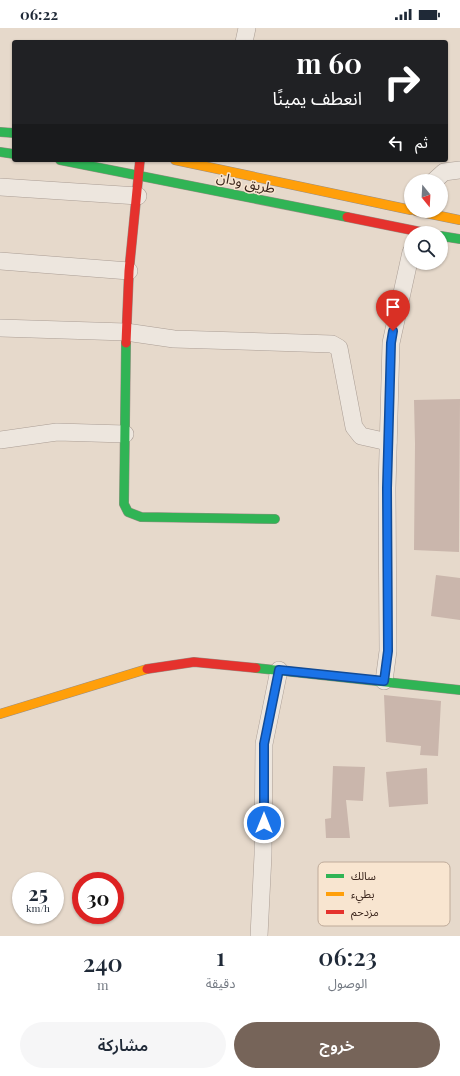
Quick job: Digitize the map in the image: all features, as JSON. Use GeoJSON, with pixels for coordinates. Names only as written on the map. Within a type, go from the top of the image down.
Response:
{"type":"FeatureCollection","features":[{"type":"Feature","properties":{"kind":"street"},"geometry":{"type":"LineString","coordinates":[[244,40],[247,28]]}},
{"type":"Feature","properties":{"kind":"street"},"geometry":{"type":"LineString","coordinates":[[0,132],[12,133]]}},
{"type":"Feature","properties":{"kind":"street"},"geometry":{"type":"LineString","coordinates":[[0,152],[12,154]]}},
{"type":"Feature","properties":{"kind":"street","name":"طريق ودان"},"geometry":{"type":"LineString","coordinates":[[71,162],[138,174],[404,229]]}},
{"type":"Feature","properties":{"kind":"street"},"geometry":{"type":"LineString","coordinates":[[140,162],[138,196],[129,271],[126,332],[124,504],[128,512],[141,517],[275,519]]}},
{"type":"Feature","properties":{"kind":"street","name":"طريق ودان"},"geometry":{"type":"LineString","coordinates":[[195,162],[224,165],[404,208]]}},
{"type":"Feature","properties":{"kind":"street"},"geometry":{"type":"LineString","coordinates":[[442,174],[444,172],[460,170]]}},
{"type":"Feature","properties":{"kind":"street"},"geometry":{"type":"LineString","coordinates":[[0,187],[138,196]]}},
{"type":"Feature","properties":{"kind":"street","name":"طريق ودان"},"geometry":{"type":"LineString","coordinates":[[448,218],[460,220]]}},
{"type":"Feature","properties":{"kind":"street"},"geometry":{"type":"LineString","coordinates":[[448,237],[460,240]]}},
{"type":"Feature","properties":{"kind":"street"},"geometry":{"type":"LineString","coordinates":[[0,261],[129,271]]}},
{"type":"Feature","properties":{"kind":"street"},"geometry":{"type":"LineString","coordinates":[[384,681],[388,651],[388,442],[391,343],[407,270]]}},
{"type":"Feature","properties":{"kind":"street"},"geometry":{"type":"LineString","coordinates":[[0,328],[126,332],[174,339],[332,344],[339,348],[354,428],[361,436],[388,442]]}},
{"type":"Feature","properties":{"kind":"street"},"geometry":{"type":"LineString","coordinates":[[0,440],[57,432],[125,434]]}},
{"type":"Feature","properties":{"kind":"street"},"geometry":{"type":"LineString","coordinates":[[0,714],[149,668],[174,663],[194,662],[279,670],[460,690]]}},
{"type":"Feature","properties":{"kind":"street"},"geometry":{"type":"LineString","coordinates":[[259,936],[264,855],[264,744],[279,670]]}},
{"type":"Feature","properties":{"kind":"building"},"geometry":{"type":"Polygon","coordinates":[[[460,399],[459,552],[414,550],[414,400],[460,399]]]}},
{"type":"Feature","properties":{"kind":"building"},"geometry":{"type":"Polygon","coordinates":[[[436,575],[460,578],[460,620],[431,616],[436,575]]]}},
{"type":"Feature","properties":{"kind":"building"},"geometry":{"type":"Polygon","coordinates":[[[384,695],[441,701],[438,756],[420,755],[421,746],[386,742],[384,695]]]}},
{"type":"Feature","properties":{"kind":"building"},"geometry":{"type":"Polygon","coordinates":[[[333,766],[365,767],[363,801],[346,800],[350,838],[326,838],[325,819],[331,818],[333,766]]]}},
{"type":"Feature","properties":{"kind":"building"},"geometry":{"type":"Polygon","coordinates":[[[427,768],[428,804],[389,807],[386,772],[427,768]]]}},
{"type":"Feature","properties":{"kind":"traffic: fast"},"geometry":{"type":"LineString","coordinates":[[0,132],[12,133]]}},
{"type":"Feature","properties":{"kind":"traffic: fast"},"geometry":{"type":"LineString","coordinates":[[0,152],[12,154]]}},
{"type":"Feature","properties":{"kind":"traffic: fast"},"geometry":{"type":"LineString","coordinates":[[70,162],[347,217]]}},
{"type":"Feature","properties":{"kind":"traffic: fast"},"geometry":{"type":"LineString","coordinates":[[448,237],[460,239]]}},
{"type":"Feature","properties":{"kind":"traffic: fast"},"geometry":{"type":"LineString","coordinates":[[126,343],[124,504],[128,512],[141,517],[275,519]]}},
{"type":"Feature","properties":{"kind":"traffic: fast"},"geometry":{"type":"LineString","coordinates":[[256,668],[460,690]]}},
{"type":"Feature","properties":{"kind":"traffic: slow"},"geometry":{"type":"LineString","coordinates":[[184,162],[404,209]]}},
{"type":"Feature","properties":{"kind":"traffic: slow"},"geometry":{"type":"LineString","coordinates":[[448,218],[460,220]]}},
{"type":"Feature","properties":{"kind":"traffic: slow"},"geometry":{"type":"LineString","coordinates":[[0,714],[147,669]]}},
{"type":"Feature","properties":{"kind":"traffic: jam"},"geometry":{"type":"LineString","coordinates":[[126,343],[129,271],[140,162]]}},
{"type":"Feature","properties":{"kind":"traffic: jam"},"geometry":{"type":"LineString","coordinates":[[347,217],[404,229]]}},
{"type":"Feature","properties":{"kind":"traffic: jam"},"geometry":{"type":"LineString","coordinates":[[147,669],[194,662],[256,668]]}},
{"type":"Feature","properties":{"kind":"route"},"geometry":{"type":"LineString","coordinates":[[264,823],[264,744],[279,670],[384,681],[388,651],[387,488],[391,343],[393,331]]}}]}
